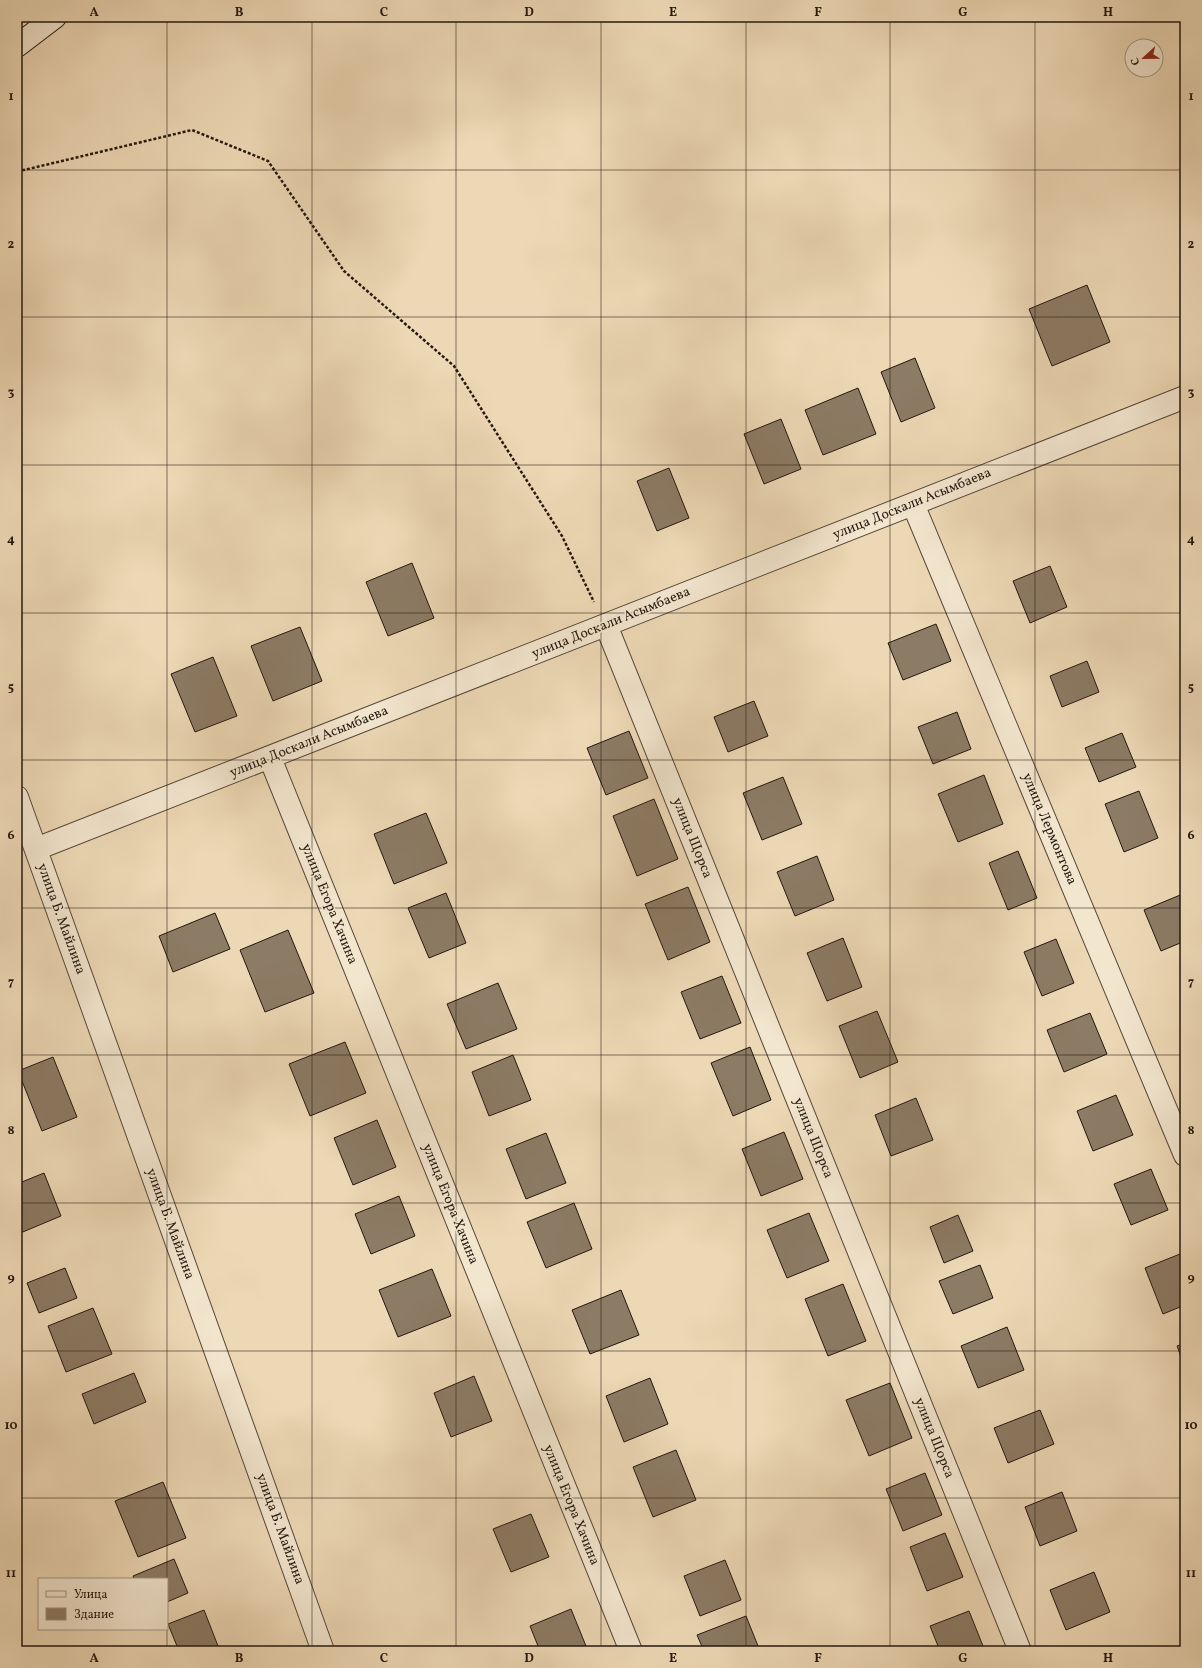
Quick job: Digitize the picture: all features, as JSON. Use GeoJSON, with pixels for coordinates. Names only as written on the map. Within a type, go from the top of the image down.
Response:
{"type":"FeatureCollection","features":[{"type":"Feature","properties":{"kind":"street"},"geometry":{"type":"LineString","coordinates":[[17,46],[55,17]]}},
{"type":"Feature","properties":{"kind":"street","name":"улица Доскали Асымбаева"},"geometry":{"type":"LineString","coordinates":[[36,849],[1185,397]]}},
{"type":"Feature","properties":{"kind":"street","name":"улица Лермонтова"},"geometry":{"type":"LineString","coordinates":[[913,504],[1185,1155]]}},
{"type":"Feature","properties":{"kind":"street","name":"улица Щорса"},"geometry":{"type":"LineString","coordinates":[[606,625],[1020,1651]]}},
{"type":"Feature","properties":{"kind":"street","name":"улица Егора Хачина"},"geometry":{"type":"LineString","coordinates":[[270,758],[631,1651]]}},
{"type":"Feature","properties":{"kind":"street","name":"улица Б. Майлина"},"geometry":{"type":"LineString","coordinates":[[17,797],[323,1651]]}},
{"type":"Feature","properties":{"kind":"path"},"geometry":{"type":"LineString","coordinates":[[17,170],[24,170],[192,130],[268,161],[344,270],[454,366],[562,536],[606,625]]}},
{"type":"Feature","properties":{"kind":"building"},"geometry":{"type":"Polygon","coordinates":[[[1087,285],[1110,342],[1052,366],[1029,309],[1087,285]]]}},
{"type":"Feature","properties":{"kind":"building"},"geometry":{"type":"Polygon","coordinates":[[[915,358],[935,408],[901,422],[881,372],[915,358]]]}},
{"type":"Feature","properties":{"kind":"building"},"geometry":{"type":"Polygon","coordinates":[[[858,388],[876,434],[823,455],[805,410],[858,388]]]}},
{"type":"Feature","properties":{"kind":"building"},"geometry":{"type":"Polygon","coordinates":[[[781,419],[801,469],[764,484],[744,434],[781,419]]]}},
{"type":"Feature","properties":{"kind":"building"},"geometry":{"type":"Polygon","coordinates":[[[669,468],[689,518],[657,531],[637,481],[669,468]]]}},
{"type":"Feature","properties":{"kind":"building"},"geometry":{"type":"Polygon","coordinates":[[[412,563],[434,618],[388,636],[366,582],[412,563]]]}},
{"type":"Feature","properties":{"kind":"building"},"geometry":{"type":"Polygon","coordinates":[[[1050,566],[1067,607],[1030,623],[1013,581],[1050,566]]]}},
{"type":"Feature","properties":{"kind":"building"},"geometry":{"type":"Polygon","coordinates":[[[936,624],[951,661],[903,680],[888,643],[936,624]]]}},
{"type":"Feature","properties":{"kind":"building"},"geometry":{"type":"Polygon","coordinates":[[[300,627],[322,681],[273,701],[251,646],[300,627]]]}},
{"type":"Feature","properties":{"kind":"building"},"geometry":{"type":"Polygon","coordinates":[[[213,657],[237,716],[195,732],[171,674],[213,657]]]}},
{"type":"Feature","properties":{"kind":"building"},"geometry":{"type":"Polygon","coordinates":[[[1087,661],[1099,692],[1062,707],[1050,676],[1087,661]]]}},
{"type":"Feature","properties":{"kind":"building"},"geometry":{"type":"Polygon","coordinates":[[[754,701],[768,736],[728,752],[714,717],[754,701]]]}},
{"type":"Feature","properties":{"kind":"building"},"geometry":{"type":"Polygon","coordinates":[[[957,712],[971,749],[933,764],[918,727],[957,712]]]}},
{"type":"Feature","properties":{"kind":"building"},"geometry":{"type":"Polygon","coordinates":[[[629,731],[648,778],[606,795],[587,748],[629,731]]]}},
{"type":"Feature","properties":{"kind":"building"},"geometry":{"type":"Polygon","coordinates":[[[1122,733],[1136,767],[1099,782],[1085,748],[1122,733]]]}},
{"type":"Feature","properties":{"kind":"building"},"geometry":{"type":"Polygon","coordinates":[[[984,775],[1003,824],[958,842],[938,794],[984,775]]]}},
{"type":"Feature","properties":{"kind":"building"},"geometry":{"type":"Polygon","coordinates":[[[783,777],[802,824],[762,840],[743,793],[783,777]]]}},
{"type":"Feature","properties":{"kind":"building"},"geometry":{"type":"Polygon","coordinates":[[[1139,791],[1158,838],[1124,852],[1105,804],[1139,791]]]}},
{"type":"Feature","properties":{"kind":"building"},"geometry":{"type":"Polygon","coordinates":[[[654,799],[678,859],[637,876],[613,816],[654,799]]]}},
{"type":"Feature","properties":{"kind":"building"},"geometry":{"type":"Polygon","coordinates":[[[426,813],[447,863],[394,884],[374,834],[426,813]]]}},
{"type":"Feature","properties":{"kind":"building"},"geometry":{"type":"Polygon","coordinates":[[[1018,851],[1037,898],[1008,910],[989,863],[1018,851]]]}},
{"type":"Feature","properties":{"kind":"building"},"geometry":{"type":"Polygon","coordinates":[[[817,856],[834,900],[795,916],[777,872],[817,856]]]}},
{"type":"Feature","properties":{"kind":"building"},"geometry":{"type":"Polygon","coordinates":[[[688,887],[710,942],[668,960],[645,904],[688,887]]]}},
{"type":"Feature","properties":{"kind":"building"},"geometry":{"type":"Polygon","coordinates":[[[446,893],[466,943],[429,958],[408,908],[446,893]]]}},
{"type":"Feature","properties":{"kind":"building"},"geometry":{"type":"Polygon","coordinates":[[[1185,893],[1185,941],[1161,951],[1144,910],[1185,893]]]}},
{"type":"Feature","properties":{"kind":"building"},"geometry":{"type":"Polygon","coordinates":[[[215,913],[230,949],[173,972],[159,936],[215,913]]]}},
{"type":"Feature","properties":{"kind":"building"},"geometry":{"type":"Polygon","coordinates":[[[288,930],[314,993],[265,1012],[240,950],[288,930]]]}},
{"type":"Feature","properties":{"kind":"building"},"geometry":{"type":"Polygon","coordinates":[[[843,938],[862,987],[827,1001],[807,953],[843,938]]]}},
{"type":"Feature","properties":{"kind":"building"},"geometry":{"type":"Polygon","coordinates":[[[1056,939],[1074,983],[1042,996],[1024,952],[1056,939]]]}},
{"type":"Feature","properties":{"kind":"building"},"geometry":{"type":"Polygon","coordinates":[[[722,976],[741,1023],[700,1039],[681,992],[722,976]]]}},
{"type":"Feature","properties":{"kind":"building"},"geometry":{"type":"Polygon","coordinates":[[[498,983],[517,1029],[466,1049],[447,1004],[498,983]]]}},
{"type":"Feature","properties":{"kind":"building"},"geometry":{"type":"Polygon","coordinates":[[[877,1011],[898,1062],[860,1078],[839,1026],[877,1011]]]}},
{"type":"Feature","properties":{"kind":"building"},"geometry":{"type":"Polygon","coordinates":[[[1090,1013],[1107,1054],[1064,1072],[1047,1030],[1090,1013]]]}},
{"type":"Feature","properties":{"kind":"building"},"geometry":{"type":"Polygon","coordinates":[[[345,1042],[366,1093],[310,1116],[289,1064],[345,1042]]]}},
{"type":"Feature","properties":{"kind":"building"},"geometry":{"type":"Polygon","coordinates":[[[750,1047],[771,1100],[733,1116],[711,1063],[750,1047]]]}},
{"type":"Feature","properties":{"kind":"building"},"geometry":{"type":"Polygon","coordinates":[[[513,1055],[531,1100],[489,1116],[472,1072],[513,1055]]]}},
{"type":"Feature","properties":{"kind":"building"},"geometry":{"type":"Polygon","coordinates":[[[53,1057],[77,1117],[42,1131],[18,1071],[53,1057]]]}},
{"type":"Feature","properties":{"kind":"building"},"geometry":{"type":"Polygon","coordinates":[[[1116,1095],[1133,1135],[1093,1151],[1077,1111],[1116,1095]]]}},
{"type":"Feature","properties":{"kind":"building"},"geometry":{"type":"Polygon","coordinates":[[[916,1098],[933,1140],[891,1156],[875,1115],[916,1098]]]}},
{"type":"Feature","properties":{"kind":"building"},"geometry":{"type":"Polygon","coordinates":[[[377,1120],[396,1167],[353,1185],[334,1138],[377,1120]]]}},
{"type":"Feature","properties":{"kind":"building"},"geometry":{"type":"Polygon","coordinates":[[[784,1132],[803,1179],[761,1196],[742,1149],[784,1132]]]}},
{"type":"Feature","properties":{"kind":"building"},"geometry":{"type":"Polygon","coordinates":[[[546,1133],[566,1183],[526,1199],[506,1149],[546,1133]]]}},
{"type":"Feature","properties":{"kind":"building"},"geometry":{"type":"Polygon","coordinates":[[[1151,1169],[1168,1210],[1131,1225],[1114,1184],[1151,1169]]]}},
{"type":"Feature","properties":{"kind":"building"},"geometry":{"type":"Polygon","coordinates":[[[44,1173],[61,1216],[18,1234],[17,1184],[44,1173]]]}},
{"type":"Feature","properties":{"kind":"building"},"geometry":{"type":"Polygon","coordinates":[[[399,1196],[415,1236],[371,1254],[355,1214],[399,1196]]]}},
{"type":"Feature","properties":{"kind":"building"},"geometry":{"type":"Polygon","coordinates":[[[574,1203],[592,1249],[546,1268],[527,1222],[574,1203]]]}},
{"type":"Feature","properties":{"kind":"building"},"geometry":{"type":"Polygon","coordinates":[[[809,1213],[829,1261],[787,1278],[767,1230],[809,1213]]]}},
{"type":"Feature","properties":{"kind":"building"},"geometry":{"type":"Polygon","coordinates":[[[958,1215],[973,1251],[944,1263],[930,1227],[958,1215]]]}},
{"type":"Feature","properties":{"kind":"building"},"geometry":{"type":"Polygon","coordinates":[[[1185,1252],[1185,1305],[1163,1314],[1145,1268],[1185,1252]]]}},
{"type":"Feature","properties":{"kind":"building"},"geometry":{"type":"Polygon","coordinates":[[[980,1265],[993,1298],[953,1314],[939,1281],[980,1265]]]}},
{"type":"Feature","properties":{"kind":"building"},"geometry":{"type":"Polygon","coordinates":[[[65,1268],[77,1298],[39,1313],[27,1283],[65,1268]]]}},
{"type":"Feature","properties":{"kind":"building"},"geometry":{"type":"Polygon","coordinates":[[[432,1269],[451,1316],[398,1337],[379,1290],[432,1269]]]}},
{"type":"Feature","properties":{"kind":"building"},"geometry":{"type":"Polygon","coordinates":[[[843,1284],[866,1341],[828,1356],[805,1299],[843,1284]]]}},
{"type":"Feature","properties":{"kind":"building"},"geometry":{"type":"Polygon","coordinates":[[[621,1290],[639,1335],[590,1354],[572,1310],[621,1290]]]}},
{"type":"Feature","properties":{"kind":"building"},"geometry":{"type":"Polygon","coordinates":[[[93,1308],[112,1354],[66,1372],[48,1326],[93,1308]]]}},
{"type":"Feature","properties":{"kind":"building"},"geometry":{"type":"Polygon","coordinates":[[[1007,1327],[1024,1370],[978,1388],[961,1346],[1007,1327]]]}},
{"type":"Feature","properties":{"kind":"building"},"geometry":{"type":"Polygon","coordinates":[[[1185,1343],[1185,1367],[1177,1346],[1185,1343]]]}},
{"type":"Feature","properties":{"kind":"building"},"geometry":{"type":"Polygon","coordinates":[[[134,1373],[146,1402],[94,1424],[82,1394],[134,1373]]]}},
{"type":"Feature","properties":{"kind":"building"},"geometry":{"type":"Polygon","coordinates":[[[474,1376],[492,1421],[451,1437],[434,1393],[474,1376]]]}},
{"type":"Feature","properties":{"kind":"building"},"geometry":{"type":"Polygon","coordinates":[[[650,1378],[668,1424],[624,1442],[606,1396],[650,1378]]]}},
{"type":"Feature","properties":{"kind":"building"},"geometry":{"type":"Polygon","coordinates":[[[890,1383],[912,1438],[869,1456],[846,1400],[890,1383]]]}},
{"type":"Feature","properties":{"kind":"building"},"geometry":{"type":"Polygon","coordinates":[[[1040,1410],[1054,1444],[1008,1463],[994,1428],[1040,1410]]]}},
{"type":"Feature","properties":{"kind":"building"},"geometry":{"type":"Polygon","coordinates":[[[676,1450],[696,1500],[653,1517],[633,1467],[676,1450]]]}},
{"type":"Feature","properties":{"kind":"building"},"geometry":{"type":"Polygon","coordinates":[[[925,1473],[942,1515],[903,1531],[886,1489],[925,1473]]]}},
{"type":"Feature","properties":{"kind":"building"},"geometry":{"type":"Polygon","coordinates":[[[163,1482],[186,1538],[138,1557],[115,1501],[163,1482]]]}},
{"type":"Feature","properties":{"kind":"building"},"geometry":{"type":"Polygon","coordinates":[[[1062,1492],[1077,1531],[1040,1546],[1025,1507],[1062,1492]]]}},
{"type":"Feature","properties":{"kind":"building"},"geometry":{"type":"Polygon","coordinates":[[[531,1514],[549,1557],[511,1572],[493,1529],[531,1514]]]}},
{"type":"Feature","properties":{"kind":"building"},"geometry":{"type":"Polygon","coordinates":[[[945,1533],[963,1577],[927,1591],[910,1547],[945,1533]]]}},
{"type":"Feature","properties":{"kind":"building"},"geometry":{"type":"Polygon","coordinates":[[[174,1559],[188,1593],[168,1602],[168,1578],[134,1578],[133,1576],[174,1559]]]}},
{"type":"Feature","properties":{"kind":"building"},"geometry":{"type":"Polygon","coordinates":[[[725,1560],[741,1600],[700,1616],[684,1576],[725,1560]]]}},
{"type":"Feature","properties":{"kind":"building"},"geometry":{"type":"Polygon","coordinates":[[[1094,1572],[1110,1612],[1066,1630],[1050,1590],[1094,1572]]]}},
{"type":"Feature","properties":{"kind":"building"},"geometry":{"type":"Polygon","coordinates":[[[571,1609],[588,1651],[540,1651],[530,1626],[571,1609]]]}},
{"type":"Feature","properties":{"kind":"building"},"geometry":{"type":"Polygon","coordinates":[[[204,1610],[218,1646],[205,1651],[179,1651],[168,1624],[204,1610]]]}},
{"type":"Feature","properties":{"kind":"building"},"geometry":{"type":"Polygon","coordinates":[[[969,1611],[985,1651],[940,1651],[930,1626],[969,1611]]]}},
{"type":"Feature","properties":{"kind":"building"},"geometry":{"type":"Polygon","coordinates":[[[746,1616],[760,1651],[704,1651],[697,1635],[746,1616]]]}}]}
